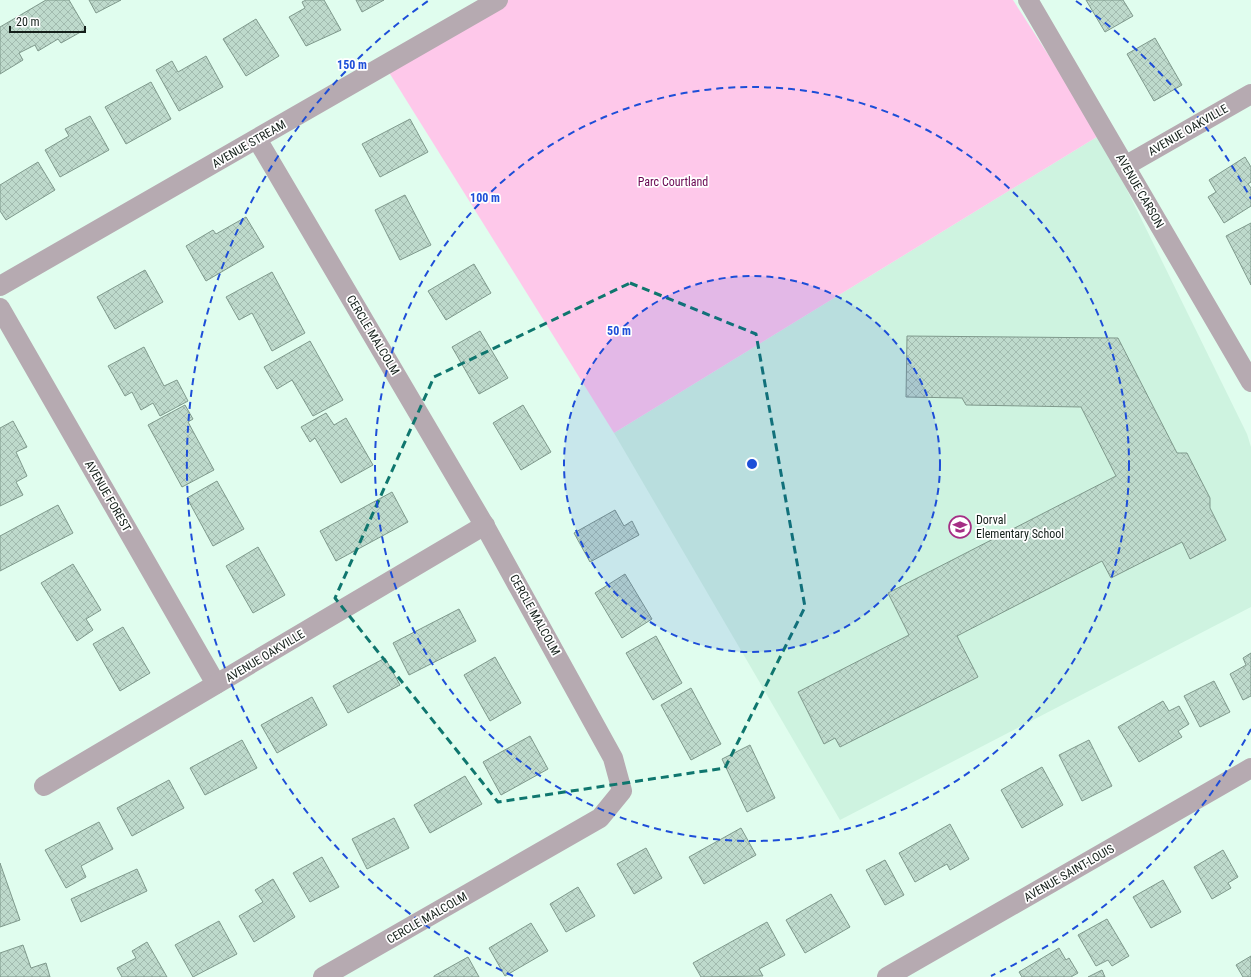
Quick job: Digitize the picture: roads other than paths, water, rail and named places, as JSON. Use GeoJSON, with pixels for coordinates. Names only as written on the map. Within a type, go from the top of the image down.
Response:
{"type":"FeatureCollection","features":[{"type":"Feature","properties":{"kind":"street","name":"AVENUE STREAM"},"geometry":{"type":"LineString","coordinates":[[0,286],[498,0]]}},
{"type":"Feature","properties":{"kind":"street","name":"AVENUE CARSON"},"geometry":{"type":"LineString","coordinates":[[1028,0],[1251,382]]}},
{"type":"Feature","properties":{"kind":"street","name":"AVENUE OAKVILLE"},"geometry":{"type":"LineString","coordinates":[[1125,166],[1251,94]]}},
{"type":"Feature","properties":{"kind":"street","name":"CERCLE MALCOLM"},"geometry":{"type":"LineString","coordinates":[[257,139],[485,525],[614,758],[622,791],[600,818],[323,977]]}},
{"type":"Feature","properties":{"kind":"street","name":"AVENUE FOREST"},"geometry":{"type":"LineString","coordinates":[[0,308],[216,684]]}},
{"type":"Feature","properties":{"kind":"street","name":"AVENUE OAKVILLE"},"geometry":{"type":"LineString","coordinates":[[44,786],[485,525]]}},
{"type":"Feature","properties":{"kind":"street","name":"AVENUE SAINT-LOUIS"},"geometry":{"type":"LineString","coordinates":[[887,977],[1251,768]]}},
{"type":"Feature","properties":{"kind":"place","name":"Dorval Elementary School"},"geometry":{"type":"Point","coordinates":[960,527]}},
{"type":"Feature","properties":{"kind":"park label","name":"Parc Courtland"},"geometry":{"type":"Point","coordinates":[673,182]}}]}
